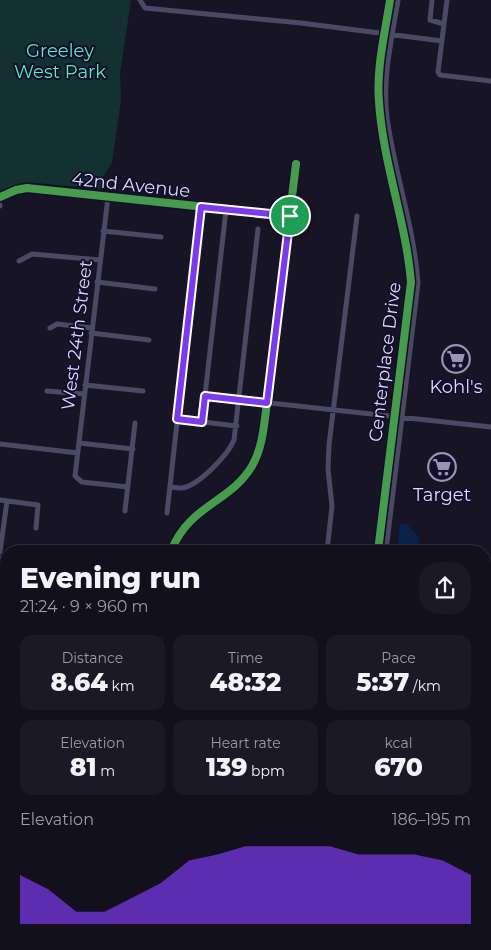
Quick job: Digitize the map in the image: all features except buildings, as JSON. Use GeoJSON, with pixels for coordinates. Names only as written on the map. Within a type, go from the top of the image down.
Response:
{"type":"FeatureCollection","features":[{"type":"Feature","properties":{"kind":"street","name":"Centerplace Drive"},"geometry":{"type":"LineString","coordinates":[[379,545],[411,282],[408,254],[380,117],[378,87],[390,0]]}},
{"type":"Feature","properties":{"kind":"street","name":"Centerplace Drive"},"geometry":{"type":"LineString","coordinates":[[387,545],[418,283],[416,254],[387,117],[386,87],[398,0]]}},
{"type":"Feature","properties":{"kind":"street"},"geometry":{"type":"LineString","coordinates":[[432,0],[430,20],[444,24]]}},
{"type":"Feature","properties":{"kind":"street"},"geometry":{"type":"LineString","coordinates":[[447,0],[438,72],[440,75],[491,81]]}},
{"type":"Feature","properties":{"kind":"street"},"geometry":{"type":"LineString","coordinates":[[140,2],[144,8],[385,33],[442,41]]}},
{"type":"Feature","properties":{"kind":"street"},"geometry":{"type":"LineString","coordinates":[[174,545],[189,521],[234,486],[252,466],[262,439],[296,164]]}},
{"type":"Feature","properties":{"kind":"street","name":"42nd Avenue"},"geometry":{"type":"LineString","coordinates":[[0,198],[16,190],[27,188],[69,194],[290,216]]}},
{"type":"Feature","properties":{"kind":"street"},"geometry":{"type":"LineString","coordinates":[[68,202],[69,194]]}},
{"type":"Feature","properties":{"kind":"street","name":"West 24th Street"},"geometry":{"type":"LineString","coordinates":[[108,197],[75,476],[82,482],[128,488]]}},
{"type":"Feature","properties":{"kind":"street"},"geometry":{"type":"LineString","coordinates":[[167,513],[201,207]]}},
{"type":"Feature","properties":{"kind":"street"},"geometry":{"type":"LineString","coordinates":[[202,422],[226,210]]}},
{"type":"Feature","properties":{"kind":"street"},"geometry":{"type":"LineString","coordinates":[[328,545],[332,506],[328,469],[333,410],[357,216]]}},
{"type":"Feature","properties":{"kind":"street"},"geometry":{"type":"LineString","coordinates":[[170,487],[185,487],[218,464],[230,450],[237,426],[258,229]]}},
{"type":"Feature","properties":{"kind":"street"},"geometry":{"type":"LineString","coordinates":[[103,230],[161,237]]}},
{"type":"Feature","properties":{"kind":"street"},"geometry":{"type":"LineString","coordinates":[[20,261],[32,254],[100,260]]}},
{"type":"Feature","properties":{"kind":"street"},"geometry":{"type":"LineString","coordinates":[[97,282],[155,288]]}},
{"type":"Feature","properties":{"kind":"street"},"geometry":{"type":"LineString","coordinates":[[50,328],[58,324],[149,340]]}},
{"type":"Feature","properties":{"kind":"street"},"geometry":{"type":"LineString","coordinates":[[85,385],[143,391]]}},
{"type":"Feature","properties":{"kind":"street"},"geometry":{"type":"LineString","coordinates":[[47,391],[84,394]]}},
{"type":"Feature","properties":{"kind":"street"},"geometry":{"type":"LineString","coordinates":[[205,396],[491,427]]}},
{"type":"Feature","properties":{"kind":"street"},"geometry":{"type":"LineString","coordinates":[[177,419],[237,426]]}},
{"type":"Feature","properties":{"kind":"street"},"geometry":{"type":"LineString","coordinates":[[126,511],[136,423]]}},
{"type":"Feature","properties":{"kind":"street"},"geometry":{"type":"LineString","coordinates":[[78,443],[132,449]]}},
{"type":"Feature","properties":{"kind":"street"},"geometry":{"type":"LineString","coordinates":[[0,444],[78,453]]}},
{"type":"Feature","properties":{"kind":"street"},"geometry":{"type":"LineString","coordinates":[[0,500],[38,505],[36,528]]}},
{"type":"Feature","properties":{"kind":"street"},"geometry":{"type":"LineString","coordinates":[[1,545],[7,501]]}},
{"type":"Feature","properties":{"kind":"green space","name":"Greeley West Park"},"geometry":{"type":"Polygon","coordinates":[[[0,0],[131,0],[120,73],[121,100],[112,163],[102,178],[101,189],[26,182],[0,191],[0,0]]]}},
{"type":"Feature","properties":{"kind":"water"},"geometry":{"type":"Polygon","coordinates":[[[400,524],[407,524],[420,539],[419,545],[398,545],[400,524]]]}},
{"type":"Feature","properties":{"kind":"cycle path"},"geometry":{"type":"LineString","coordinates":[[379,545],[411,282],[404,237],[381,125],[378,89],[390,0]]}},
{"type":"Feature","properties":{"kind":"cycle path"},"geometry":{"type":"LineString","coordinates":[[174,545],[179,535],[199,513],[233,488],[243,478],[252,466],[259,451],[265,419],[296,164]]}},
{"type":"Feature","properties":{"kind":"cycle path"},"geometry":{"type":"LineString","coordinates":[[0,197],[16,190],[27,188],[290,216]]}},
{"type":"Feature","properties":{"kind":"place","name":"Kohl's"},"geometry":{"type":"Point","coordinates":[456,359]}},
{"type":"Feature","properties":{"kind":"place","name":"Target"},"geometry":{"type":"Point","coordinates":[442,467]}},
{"type":"Feature","properties":{"kind":"route"},"geometry":{"type":"LineString","coordinates":[[201,207],[290,216],[267,403],[205,396],[202,422],[177,419],[201,207]]}}]}
